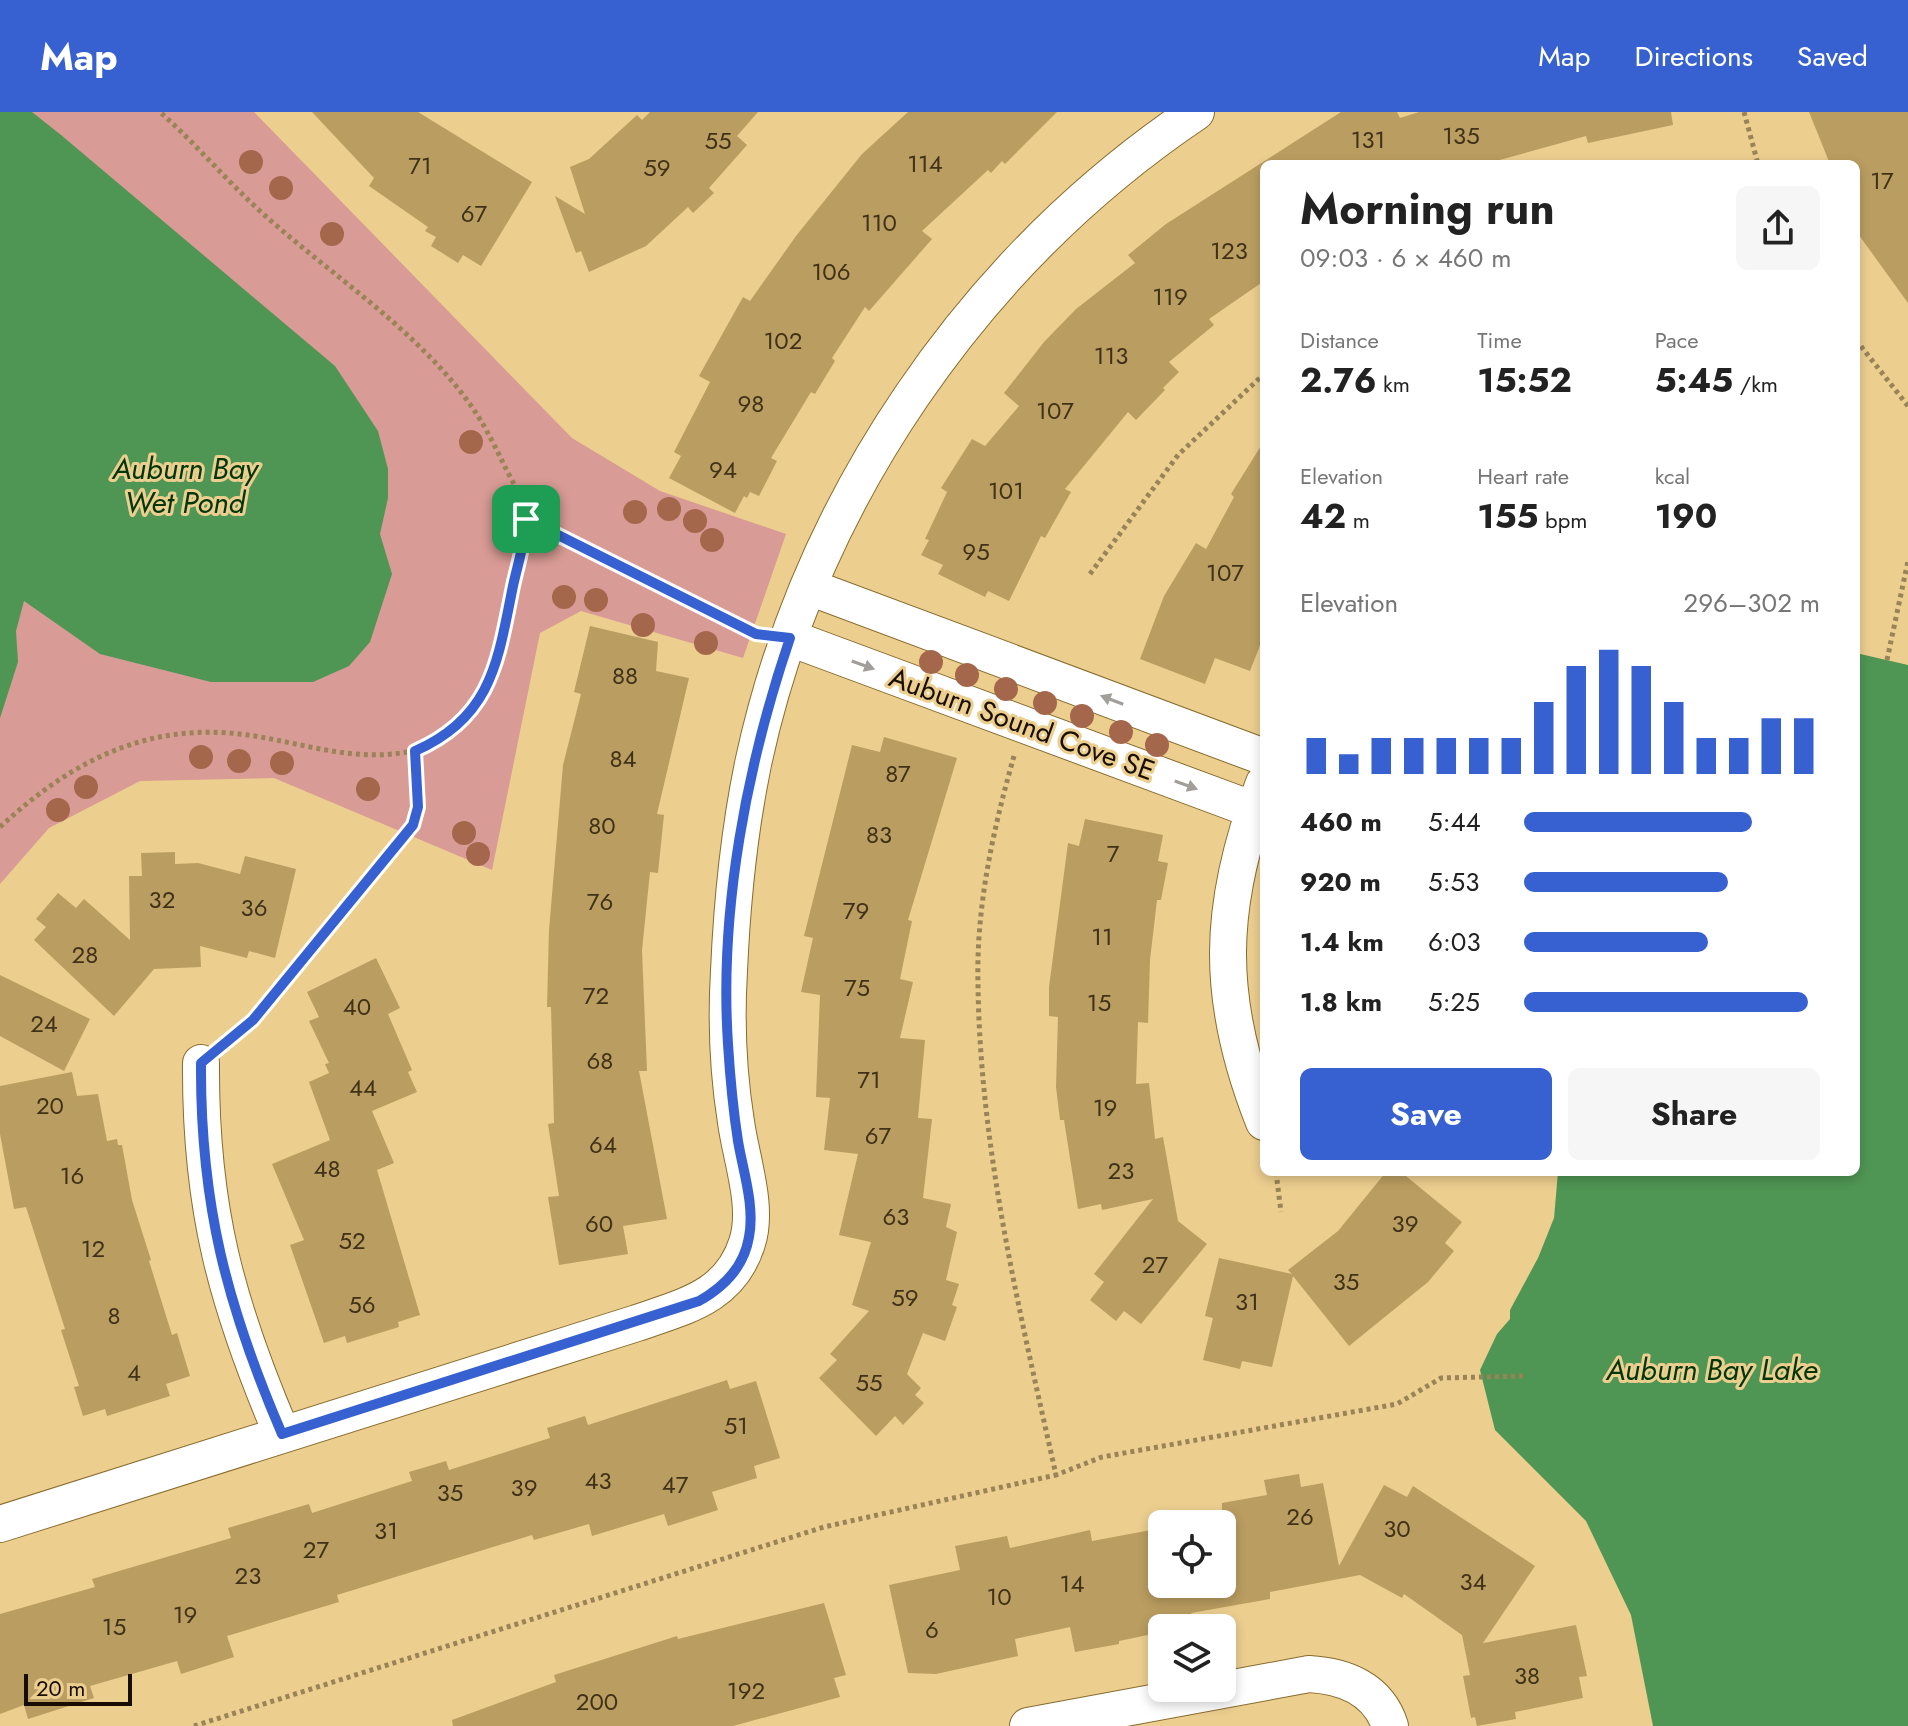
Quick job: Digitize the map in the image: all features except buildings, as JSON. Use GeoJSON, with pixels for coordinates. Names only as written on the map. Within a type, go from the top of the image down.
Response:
{"type":"FeatureCollection","features":[{"type":"Feature","properties":{"kind":"street"},"geometry":{"type":"LineString","coordinates":[[0,1524],[649,1319],[699,1301],[731,1278],[749,1240],[751,1221],[735,1119],[728,1041],[735,871],[753,764],[790,638],[809,587],[851,496],[882,442],[929,371],[978,308],[1025,254],[1101,183],[1196,112]]}},
{"type":"Feature","properties":{"kind":"street","name":"Auburn Sound Cove SE"},"geometry":{"type":"LineString","coordinates":[[809,587],[1260,756]]}},
{"type":"Feature","properties":{"kind":"street","name":"Auburn Sound Cove SE"},"geometry":{"type":"LineString","coordinates":[[790,638],[1259,797],[1233,884],[1226,931],[1233,1024],[1246,1077],[1260,1112]]}},
{"type":"Feature","properties":{"kind":"street"},"geometry":{"type":"LineString","coordinates":[[201,1063],[201,1124],[207,1192],[222,1272],[243,1342],[282,1434]]}},
{"type":"Feature","properties":{"kind":"street"},"geometry":{"type":"LineString","coordinates":[[1028,1726],[1309,1674],[1335,1675],[1356,1683],[1372,1697],[1390,1726]]}},
{"type":"Feature","properties":{"kind":"path"},"geometry":{"type":"LineString","coordinates":[[0,827],[38,792],[72,771],[95,757],[143,739],[207,733],[264,737],[317,750],[384,756],[415,751],[442,739],[467,714],[493,677],[506,637],[526,519],[514,485],[467,400],[407,337],[258,209],[206,153],[160,112]]}},
{"type":"Feature","properties":{"kind":"path"},"geometry":{"type":"LineString","coordinates":[[1744,112],[1757,160]]}},
{"type":"Feature","properties":{"kind":"path"},"geometry":{"type":"LineString","coordinates":[[1860,345],[1908,406]]}},
{"type":"Feature","properties":{"kind":"path"},"geometry":{"type":"LineString","coordinates":[[1090,574],[1178,455],[1260,378]]}},
{"type":"Feature","properties":{"kind":"path"},"geometry":{"type":"LineString","coordinates":[[526,519],[756,634],[790,638]]}},
{"type":"Feature","properties":{"kind":"path"},"geometry":{"type":"LineString","coordinates":[[1887,660],[1908,561]]}},
{"type":"Feature","properties":{"kind":"path"},"geometry":{"type":"LineString","coordinates":[[1016,745],[995,824],[984,896],[977,982],[986,1111],[1012,1276],[1056,1475]]}},
{"type":"Feature","properties":{"kind":"path"},"geometry":{"type":"LineString","coordinates":[[201,1063],[253,1020],[413,825],[418,807],[415,751]]}},
{"type":"Feature","properties":{"kind":"path"},"geometry":{"type":"LineString","coordinates":[[1276,1176],[1281,1212]]}},
{"type":"Feature","properties":{"kind":"path"},"geometry":{"type":"LineString","coordinates":[[194,1726],[824,1527],[1056,1475],[1102,1457],[1397,1404],[1441,1378],[1523,1376]]}},
{"type":"Feature","properties":{"kind":"shaded area"},"geometry":{"type":"Polygon","coordinates":[[[0,112],[254,112],[572,438],[660,491],[786,534],[743,658],[581,611],[540,633],[492,870],[274,778],[140,781],[49,828],[0,884],[0,112]]]}},
{"type":"Feature","properties":{"kind":"water","name":"Auburn Bay Wet Pond"},"geometry":{"type":"Polygon","coordinates":[[[0,112],[32,112],[335,366],[378,431],[388,469],[388,498],[380,534],[392,574],[370,642],[349,666],[313,682],[211,682],[100,654],[24,601],[16,631],[18,662],[0,718],[0,112]]]}},
{"type":"Feature","properties":{"kind":"water","name":"Auburn Bay Lake"},"geometry":{"type":"Polygon","coordinates":[[[1860,654],[1908,665],[1908,1726],[1653,1726],[1631,1615],[1586,1521],[1495,1430],[1480,1370],[1497,1334],[1510,1319],[1510,1310],[1538,1258],[1554,1218],[1558,1176],[1860,1176],[1860,654]]]}},
{"type":"Feature","properties":{"kind":"route"},"geometry":{"type":"LineString","coordinates":[[526,519],[756,634],[790,638],[771,694],[753,764],[735,871],[728,1041],[735,1119],[751,1221],[749,1240],[731,1278],[699,1301],[282,1434],[243,1342],[222,1272],[207,1192],[201,1124],[201,1063],[253,1020],[413,825],[418,807],[415,751],[442,739],[467,714],[493,677],[506,637],[513,587],[525,542],[526,519]]}}]}
